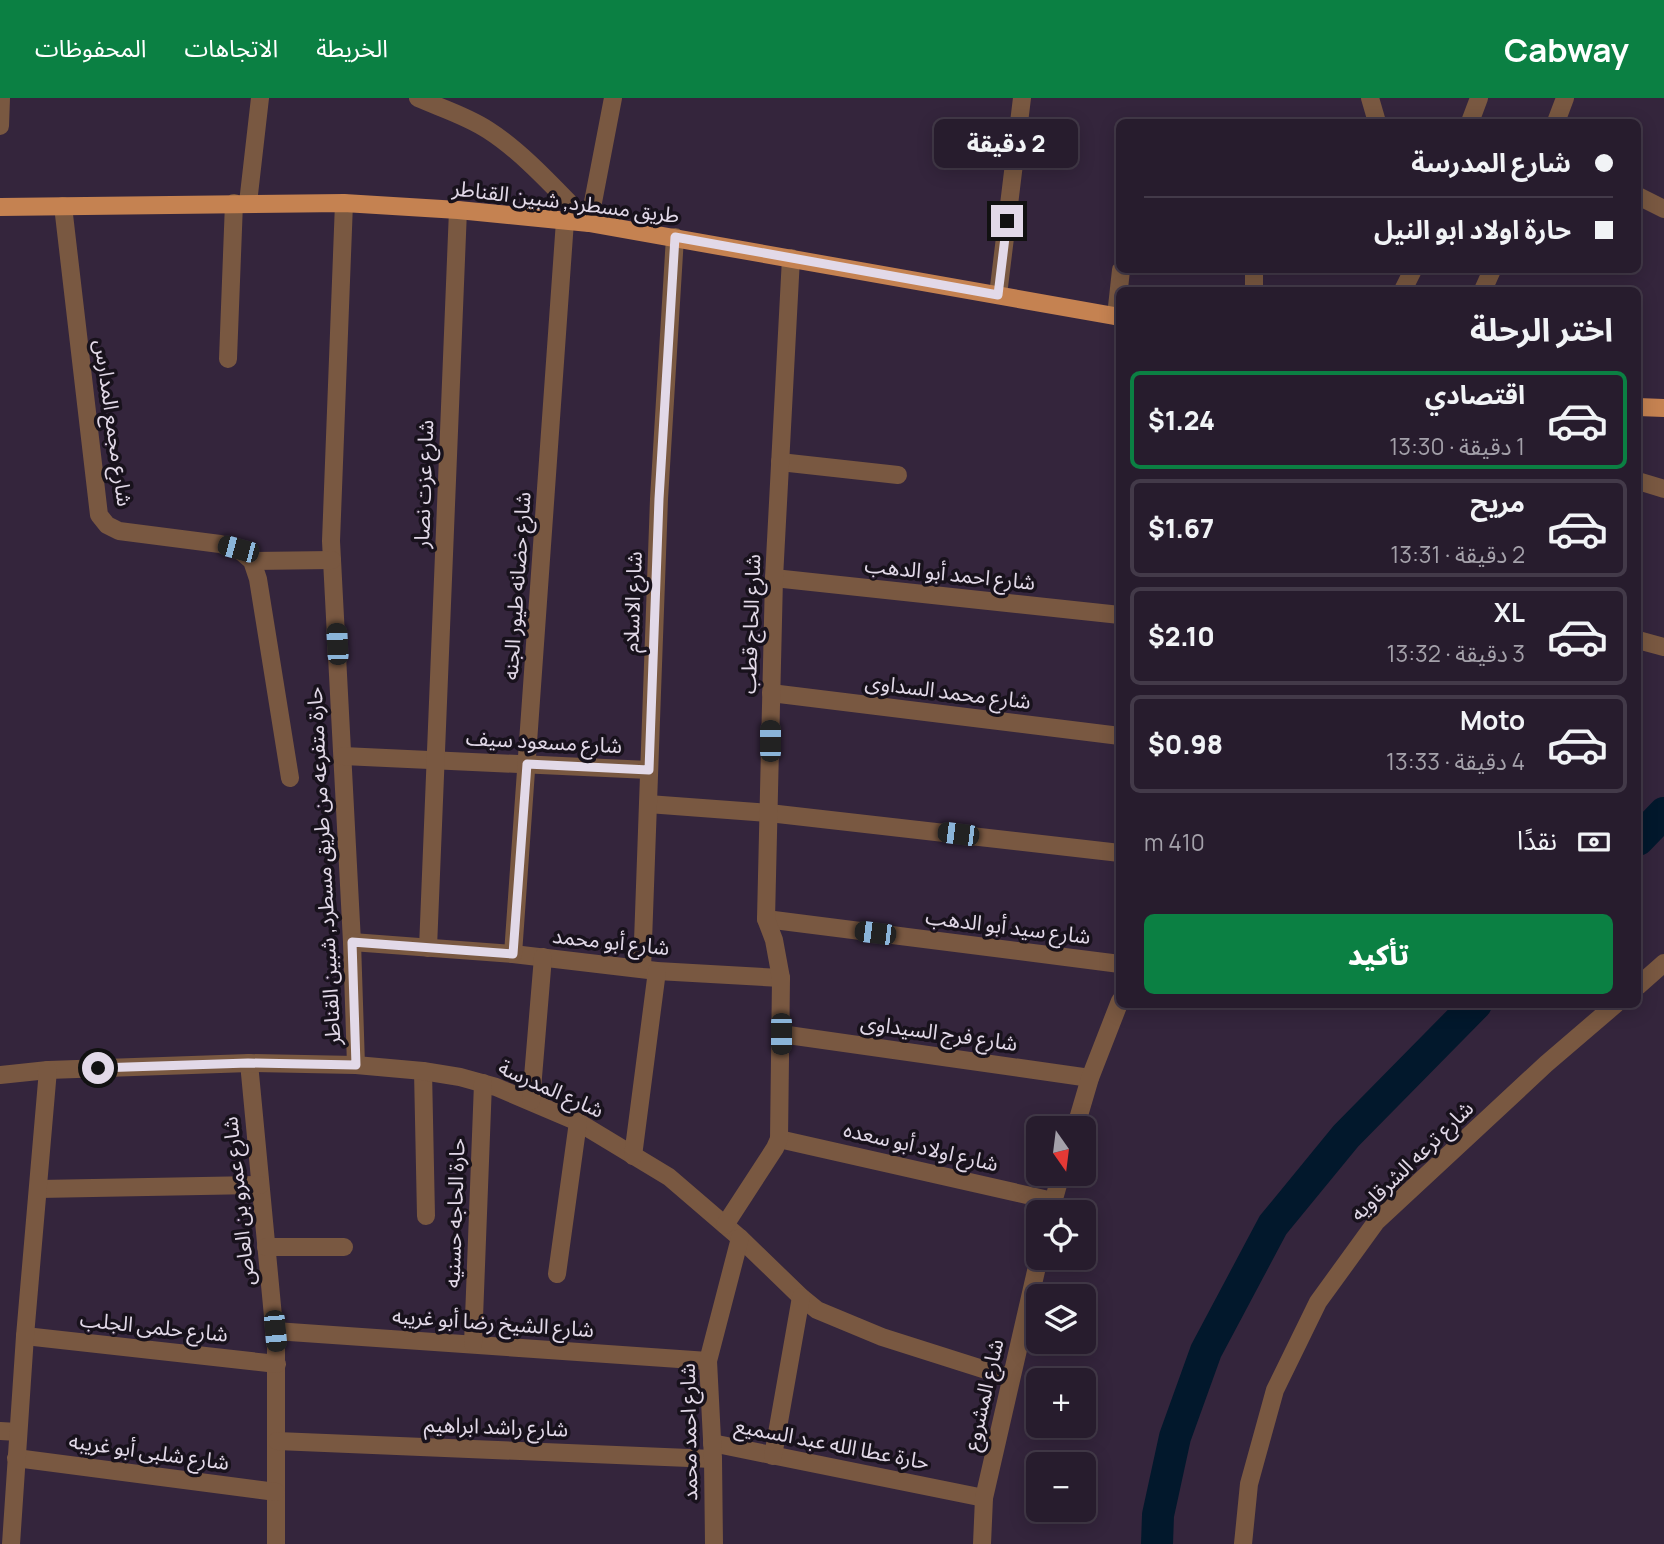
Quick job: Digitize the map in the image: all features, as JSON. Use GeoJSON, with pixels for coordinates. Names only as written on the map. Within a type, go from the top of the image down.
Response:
{"type":"FeatureCollection","features":[{"type":"Feature","properties":{"kind":"main road","name":"طريق مسطرد, شبين القناطر"},"geometry":{"type":"LineString","coordinates":[[0,207],[344,203],[565,220],[1116,316]]}},
{"type":"Feature","properties":{"kind":"main road"},"geometry":{"type":"LineString","coordinates":[[1641,407],[1664,408]]}},
{"type":"Feature","properties":{"kind":"street"},"geometry":{"type":"LineString","coordinates":[[0,126],[1,98]]}},
{"type":"Feature","properties":{"kind":"street"},"geometry":{"type":"LineString","coordinates":[[228,359],[241,203],[260,98]]}},
{"type":"Feature","properties":{"kind":"street"},"geometry":{"type":"LineString","coordinates":[[418,98],[464,117],[511,146],[589,223]]}},
{"type":"Feature","properties":{"kind":"street"},"geometry":{"type":"LineString","coordinates":[[589,223],[613,98]]}},
{"type":"Feature","properties":{"kind":"street"},"geometry":{"type":"LineString","coordinates":[[998,295],[1022,98]]}},
{"type":"Feature","properties":{"kind":"street"},"geometry":{"type":"LineString","coordinates":[[1370,98],[1376,119]]}},
{"type":"Feature","properties":{"kind":"street"},"geometry":{"type":"LineString","coordinates":[[1471,119],[1479,98]]}},
{"type":"Feature","properties":{"kind":"street"},"geometry":{"type":"LineString","coordinates":[[1557,119],[1565,98]]}},
{"type":"Feature","properties":{"kind":"street"},"geometry":{"type":"LineString","coordinates":[[1641,198],[1664,209]]}},
{"type":"Feature","properties":{"kind":"street","name":"حارة متفرعه من طريق مسطرد, شبين القناطر"},"geometry":{"type":"LineString","coordinates":[[344,203],[331,541],[356,1065]]}},
{"type":"Feature","properties":{"kind":"street","name":"شارع مجمع المدارس"},"geometry":{"type":"LineString","coordinates":[[63,206],[99,515],[107,526],[119,531],[220,544],[238,549],[252,561]]}},
{"type":"Feature","properties":{"kind":"street","name":"شارع عزت نصار"},"geometry":{"type":"LineString","coordinates":[[436,760],[458,210]]}},
{"type":"Feature","properties":{"kind":"street","name":"شارع حضانه طيور الجنه"},"geometry":{"type":"LineString","coordinates":[[513,954],[565,220]]}},
{"type":"Feature","properties":{"kind":"street","name":"شارع الاسلام"},"geometry":{"type":"LineString","coordinates":[[633,1156],[650,970],[649,770],[659,499],[675,237]]}},
{"type":"Feature","properties":{"kind":"street","name":"شارع الحاج قطب"},"geometry":{"type":"LineString","coordinates":[[725,1225],[779,1139],[781,978],[774,940],[766,919],[774,578],[791,258]]}},
{"type":"Feature","properties":{"kind":"street"},"geometry":{"type":"LineString","coordinates":[[780,462],[898,475]]}},
{"type":"Feature","properties":{"kind":"street"},"geometry":{"type":"LineString","coordinates":[[1641,482],[1664,489]]}},
{"type":"Feature","properties":{"kind":"street"},"geometry":{"type":"LineString","coordinates":[[290,778],[258,579],[252,561],[332,560]]}},
{"type":"Feature","properties":{"kind":"street","name":"شارع احمد أبو الدهب"},"geometry":{"type":"LineString","coordinates":[[774,578],[1116,615]]}},
{"type":"Feature","properties":{"kind":"street"},"geometry":{"type":"LineString","coordinates":[[1641,641],[1664,647]]}},
{"type":"Feature","properties":{"kind":"street","name":"شارع محمد السداوى"},"geometry":{"type":"LineString","coordinates":[[771,693],[1116,736]]}},
{"type":"Feature","properties":{"kind":"street","name":"شارع مسعود سيف"},"geometry":{"type":"LineString","coordinates":[[342,756],[649,770]]}},
{"type":"Feature","properties":{"kind":"street","name":"شارع مسعود سيف"},"geometry":{"type":"LineString","coordinates":[[428,948],[436,760]]}},
{"type":"Feature","properties":{"kind":"street"},"geometry":{"type":"LineString","coordinates":[[648,804],[769,813],[1116,853]]}},
{"type":"Feature","properties":{"kind":"street","name":"شارع سيد أبو الدهب"},"geometry":{"type":"LineString","coordinates":[[766,919],[1116,963]]}},
{"type":"Feature","properties":{"kind":"street","name":"شارع أبو محمد"},"geometry":{"type":"LineString","coordinates":[[352,942],[513,954],[650,970],[781,978]]}},
{"type":"Feature","properties":{"kind":"street"},"geometry":{"type":"LineString","coordinates":[[531,1101],[543,957]]}},
{"type":"Feature","properties":{"kind":"street"},"geometry":{"type":"LineString","coordinates":[[1641,983],[1664,964]]}},
{"type":"Feature","properties":{"kind":"street"},"geometry":{"type":"LineString","coordinates":[[1079,1116],[1090,1078],[1117,1008]]}},
{"type":"Feature","properties":{"kind":"street","name":"شارع ترعه الشرقاويه"},"geometry":{"type":"LineString","coordinates":[[1243,1544],[1249,1484],[1275,1390],[1318,1302],[1377,1223],[1546,1064],[1611,1008]]}},
{"type":"Feature","properties":{"kind":"street","name":"شارع فرج السيداوى"},"geometry":{"type":"LineString","coordinates":[[781,1034],[1090,1078]]}},
{"type":"Feature","properties":{"kind":"street","name":"شارع المدرسة"},"geometry":{"type":"LineString","coordinates":[[0,1075],[48,1070],[248,1063],[356,1065],[423,1071],[483,1083],[578,1122],[668,1177],[740,1238],[817,1310],[882,1337],[1011,1378]]}},
{"type":"Feature","properties":{"kind":"street","name":"شارع عمرو بن العاص"},"geometry":{"type":"LineString","coordinates":[[248,1063],[277,1364],[276,1544]]}},
{"type":"Feature","properties":{"kind":"street"},"geometry":{"type":"LineString","coordinates":[[11,1544],[16,1458],[9,1432],[25,1336],[48,1070]]}},
{"type":"Feature","properties":{"kind":"street"},"geometry":{"type":"LineString","coordinates":[[423,1071],[426,1216]]}},
{"type":"Feature","properties":{"kind":"street","name":"حارة الحاجه حسنيه"},"geometry":{"type":"LineString","coordinates":[[473,1344],[483,1083]]}},
{"type":"Feature","properties":{"kind":"street"},"geometry":{"type":"LineString","coordinates":[[557,1274],[578,1122]]}},
{"type":"Feature","properties":{"kind":"street","name":"شارع اولاد أبو سعده"},"geometry":{"type":"LineString","coordinates":[[779,1139],[1026,1201]]}},
{"type":"Feature","properties":{"kind":"street"},"geometry":{"type":"LineString","coordinates":[[39,1189],[260,1185]]}},
{"type":"Feature","properties":{"kind":"street","name":"شارع احمد محمد"},"geometry":{"type":"LineString","coordinates":[[714,1544],[708,1361],[740,1238]]}},
{"type":"Feature","properties":{"kind":"street"},"geometry":{"type":"LineString","coordinates":[[266,1247],[344,1247]]}},
{"type":"Feature","properties":{"kind":"street","name":"شارع المشروع"},"geometry":{"type":"LineString","coordinates":[[982,1544],[984,1498],[1037,1270]]}},
{"type":"Feature","properties":{"kind":"street"},"geometry":{"type":"LineString","coordinates":[[773,1456],[801,1297]]}},
{"type":"Feature","properties":{"kind":"street","name":"شارع الشيخ رضا أبو غريبه"},"geometry":{"type":"LineString","coordinates":[[275,1331],[708,1361]]}},
{"type":"Feature","properties":{"kind":"street","name":"شارع حلمى الجلب"},"geometry":{"type":"LineString","coordinates":[[25,1336],[277,1364]]}},
{"type":"Feature","properties":{"kind":"street","name":"شارع راشد ابراهيم"},"geometry":{"type":"LineString","coordinates":[[277,1441],[713,1451]]}},
{"type":"Feature","properties":{"kind":"street","name":"حارة عطا الله عبد السميع"},"geometry":{"type":"LineString","coordinates":[[713,1451],[773,1456],[984,1498]]}},
{"type":"Feature","properties":{"kind":"street","name":"شارع شلبى أبو غريبه"},"geometry":{"type":"LineString","coordinates":[[16,1458],[276,1492]]}},
{"type":"Feature","properties":{"kind":"waterway"},"geometry":{"type":"LineString","coordinates":[[1641,837],[1664,813]]}},
{"type":"Feature","properties":{"kind":"waterway"},"geometry":{"type":"LineString","coordinates":[[1157,1544],[1158,1515],[1175,1437],[1206,1351],[1273,1225],[1346,1136],[1472,1008]]}},
{"type":"Feature","properties":{"kind":"route"},"geometry":{"type":"LineString","coordinates":[[98,1068],[248,1063],[356,1065],[352,942],[513,954],[527,764],[649,770],[659,499],[675,237],[998,295],[1007,221]]}}]}
